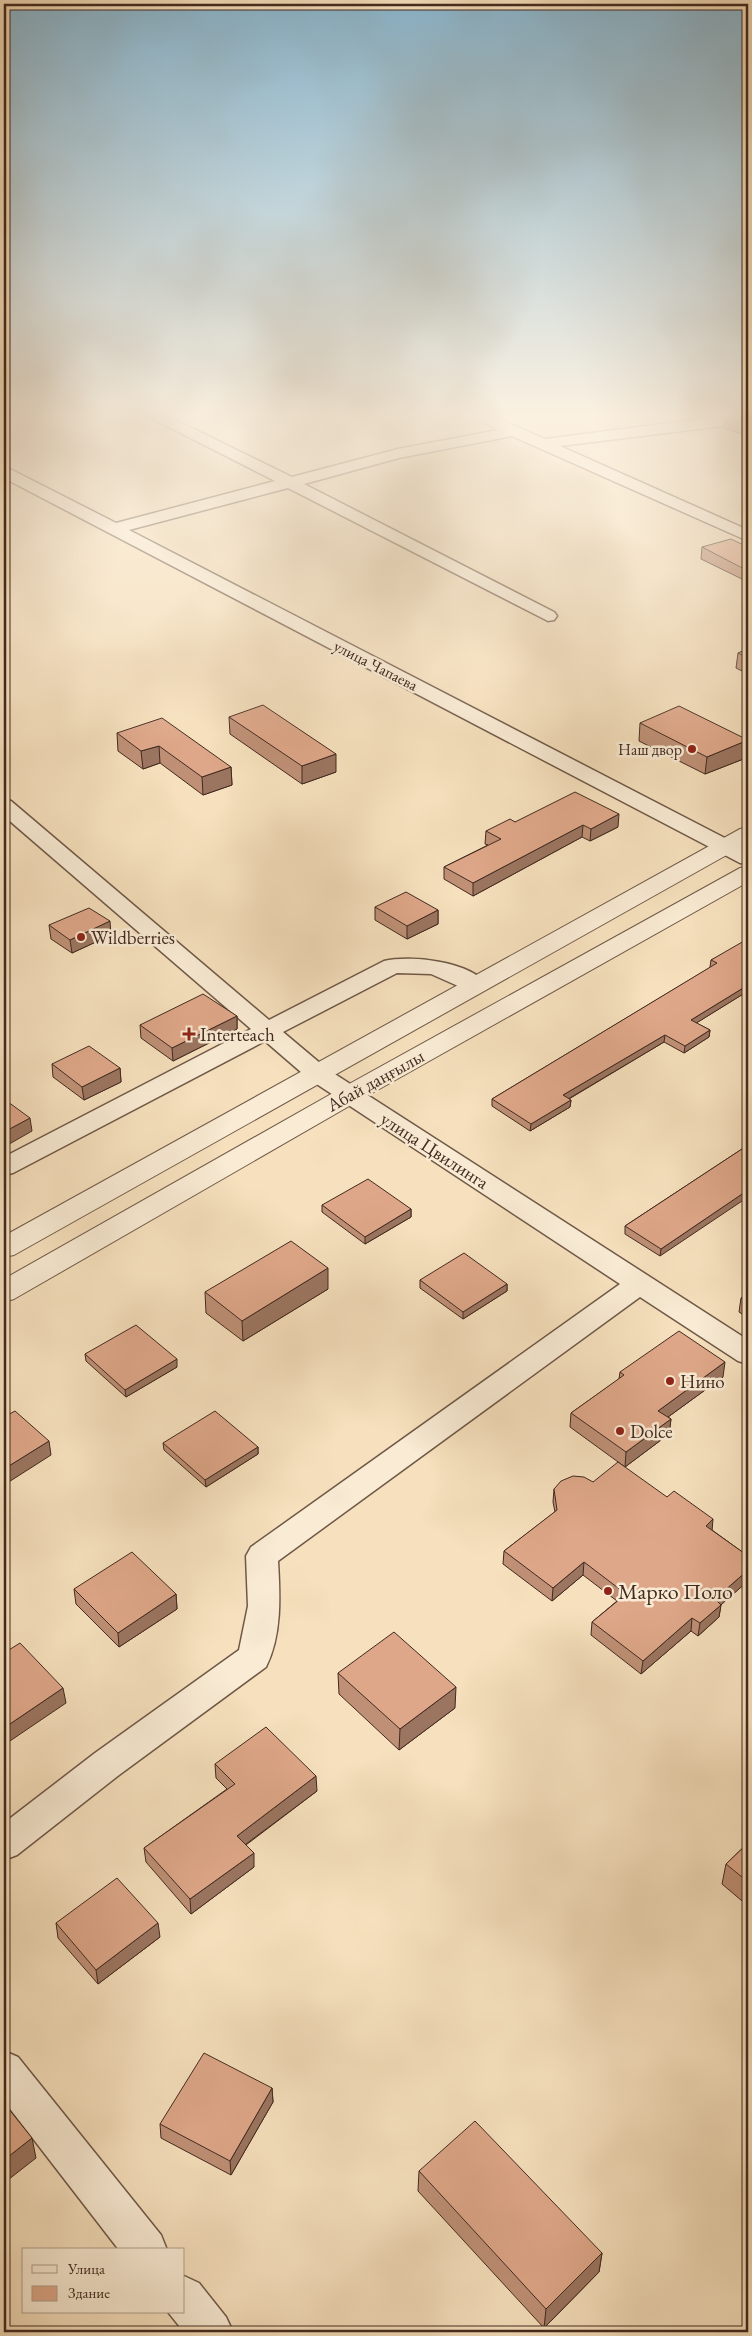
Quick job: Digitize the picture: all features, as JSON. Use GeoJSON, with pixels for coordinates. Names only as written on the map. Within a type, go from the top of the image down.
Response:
{"type":"FeatureCollection","features":[{"type":"Feature","properties":{"kind":"street","name":"улица Чапаева"},"geometry":{"type":"LineString","coordinates":[[101,522],[748,858]]}},
{"type":"Feature","properties":{"kind":"street"},"geometry":{"type":"LineString","coordinates":[[114,529],[140,522]]}},
{"type":"Feature","properties":{"kind":"street"},"geometry":{"type":"LineString","coordinates":[[366,522],[548,616]]}},
{"type":"Feature","properties":{"kind":"street"},"geometry":{"type":"LineString","coordinates":[[717,522],[748,536]]}},
{"type":"Feature","properties":{"kind":"street","name":"улица Цвилинга"},"geometry":{"type":"LineString","coordinates":[[4,804],[318,1074],[748,1354]]}},
{"type":"Feature","properties":{"kind":"street","name":"Абай даңғылы"},"geometry":{"type":"LineString","coordinates":[[4,1248],[748,834]]}},
{"type":"Feature","properties":{"kind":"street","name":"Абай даңғылы"},"geometry":{"type":"LineString","coordinates":[[6,1287],[748,873]]}},
{"type":"Feature","properties":{"kind":"street"},"geometry":{"type":"LineString","coordinates":[[4,1167],[267,1029],[392,966],[416,964],[444,968],[475,985]]}},
{"type":"Feature","properties":{"kind":"street"},"geometry":{"type":"LineString","coordinates":[[4,1844],[107,1764],[254,1657],[264,1606],[262,1556],[640,1283]]}},
{"type":"Feature","properties":{"kind":"street"},"geometry":{"type":"LineString","coordinates":[[4,2070],[144,2248]]}},
{"type":"Feature","properties":{"kind":"street"},"geometry":{"type":"LineString","coordinates":[[185,2299],[211,2332]]}},
{"type":"Feature","properties":{"kind":"building"},"geometry":{"type":"Polygon","coordinates":[[[731,539],[748,547],[748,571],[702,547],[731,539]]]}},
{"type":"Feature","properties":{"kind":"building"},"geometry":{"type":"Polygon","coordinates":[[[748,649],[748,658],[738,653],[748,649]]]}},
{"type":"Feature","properties":{"kind":"building"},"geometry":{"type":"Polygon","coordinates":[[[263,705],[336,754],[302,766],[229,717],[263,705]]]}},
{"type":"Feature","properties":{"kind":"building"},"geometry":{"type":"Polygon","coordinates":[[[679,706],[748,740],[707,757],[640,723],[679,706]]]}},
{"type":"Feature","properties":{"kind":"building"},"geometry":{"type":"Polygon","coordinates":[[[162,718],[231,767],[202,777],[159,746],[141,751],[117,733],[162,718]]]}},
{"type":"Feature","properties":{"kind":"building"},"geometry":{"type":"Polygon","coordinates":[[[575,792],[619,814],[591,829],[583,825],[473,883],[444,867],[501,839],[486,831],[510,819],[515,822],[575,792]]]}},
{"type":"Feature","properties":{"kind":"building"},"geometry":{"type":"Polygon","coordinates":[[[406,892],[438,910],[407,926],[375,907],[406,892]]]}},
{"type":"Feature","properties":{"kind":"building"},"geometry":{"type":"Polygon","coordinates":[[[89,908],[110,921],[70,940],[49,925],[89,908]]]}},
{"type":"Feature","properties":{"kind":"building"},"geometry":{"type":"Polygon","coordinates":[[[744,941],[748,943],[748,985],[691,1020],[710,1030],[685,1046],[665,1035],[563,1095],[571,1100],[531,1124],[492,1099],[717,963],[711,960],[744,941]]]}},
{"type":"Feature","properties":{"kind":"building"},"geometry":{"type":"Polygon","coordinates":[[[203,994],[237,1016],[172,1048],[140,1025],[203,994]]]}},
{"type":"Feature","properties":{"kind":"building"},"geometry":{"type":"Polygon","coordinates":[[[89,1046],[120,1068],[82,1087],[52,1064],[89,1046]]]}},
{"type":"Feature","properties":{"kind":"building"},"geometry":{"type":"Polygon","coordinates":[[[4,1099],[30,1118],[4,1132],[4,1099]]]}},
{"type":"Feature","properties":{"kind":"building"},"geometry":{"type":"Polygon","coordinates":[[[748,1145],[748,1190],[661,1249],[625,1226],[748,1145]]]}},
{"type":"Feature","properties":{"kind":"building"},"geometry":{"type":"Polygon","coordinates":[[[368,1179],[411,1209],[365,1237],[322,1205],[368,1179]]]}},
{"type":"Feature","properties":{"kind":"building"},"geometry":{"type":"Polygon","coordinates":[[[291,1241],[328,1268],[242,1321],[205,1292],[291,1241]]]}},
{"type":"Feature","properties":{"kind":"building"},"geometry":{"type":"Polygon","coordinates":[[[464,1253],[507,1284],[463,1312],[420,1280],[464,1253]]]}},
{"type":"Feature","properties":{"kind":"building"},"geometry":{"type":"Polygon","coordinates":[[[748,1292],[748,1302],[741,1298],[748,1292]]]}},
{"type":"Feature","properties":{"kind":"building"},"geometry":{"type":"Polygon","coordinates":[[[136,1325],[177,1359],[125,1390],[85,1354],[136,1325]]]}},
{"type":"Feature","properties":{"kind":"building"},"geometry":{"type":"Polygon","coordinates":[[[679,1331],[725,1362],[658,1411],[671,1419],[626,1452],[571,1413],[624,1375],[620,1372],[679,1331]]]}},
{"type":"Feature","properties":{"kind":"building"},"geometry":{"type":"Polygon","coordinates":[[[15,1411],[49,1441],[4,1469],[4,1417],[15,1411]]]}},
{"type":"Feature","properties":{"kind":"building"},"geometry":{"type":"Polygon","coordinates":[[[215,1411],[258,1447],[205,1480],[163,1443],[215,1411]]]}},
{"type":"Feature","properties":{"kind":"building"},"geometry":{"type":"Polygon","coordinates":[[[618,1462],[667,1497],[674,1491],[713,1519],[706,1526],[748,1556],[748,1570],[715,1599],[721,1605],[700,1623],[692,1618],[643,1661],[592,1622],[626,1594],[584,1562],[553,1588],[504,1551],[557,1510],[554,1489],[561,1481],[573,1476],[584,1477],[593,1482],[618,1462]]]}},
{"type":"Feature","properties":{"kind":"building"},"geometry":{"type":"Polygon","coordinates":[[[132,1552],[176,1594],[118,1633],[74,1589],[132,1552]]]}},
{"type":"Feature","properties":{"kind":"building"},"geometry":{"type":"Polygon","coordinates":[[[394,1632],[456,1687],[400,1729],[338,1673],[394,1632]]]}},
{"type":"Feature","properties":{"kind":"building"},"geometry":{"type":"Polygon","coordinates":[[[20,1643],[63,1688],[4,1728],[4,1653],[20,1643]]]}},
{"type":"Feature","properties":{"kind":"building"},"geometry":{"type":"Polygon","coordinates":[[[266,1727],[316,1776],[237,1836],[254,1853],[190,1899],[144,1848],[235,1784],[215,1764],[266,1727]]]}},
{"type":"Feature","properties":{"kind":"building"},"geometry":{"type":"Polygon","coordinates":[[[748,1843],[748,1882],[726,1864],[748,1843]]]}},
{"type":"Feature","properties":{"kind":"building"},"geometry":{"type":"Polygon","coordinates":[[[117,1878],[158,1923],[96,1970],[56,1923],[117,1878]]]}},
{"type":"Feature","properties":{"kind":"building"},"geometry":{"type":"Polygon","coordinates":[[[204,2053],[272,2088],[230,2161],[160,2124],[204,2053]]]}},
{"type":"Feature","properties":{"kind":"building"},"geometry":{"type":"Polygon","coordinates":[[[4,2103],[32,2138],[4,2160],[4,2103]]]}},
{"type":"Feature","properties":{"kind":"building"},"geometry":{"type":"Polygon","coordinates":[[[475,2121],[602,2253],[546,2309],[419,2171],[475,2121]]]}},
{"type":"Feature","properties":{"kind":"place","name":"Наш двор"},"geometry":{"type":"Point","coordinates":[692,749]}},
{"type":"Feature","properties":{"kind":"place","name":"Wildberries"},"geometry":{"type":"Point","coordinates":[81,937]}},
{"type":"Feature","properties":{"kind":"place","name":"Interteach"},"geometry":{"type":"Point","coordinates":[189,1034]}},
{"type":"Feature","properties":{"kind":"place","name":"Нино"},"geometry":{"type":"Point","coordinates":[670,1381]}},
{"type":"Feature","properties":{"kind":"place","name":"Dolce"},"geometry":{"type":"Point","coordinates":[620,1431]}},
{"type":"Feature","properties":{"kind":"place","name":"Марко Поло"},"geometry":{"type":"Point","coordinates":[608,1591]}}]}
